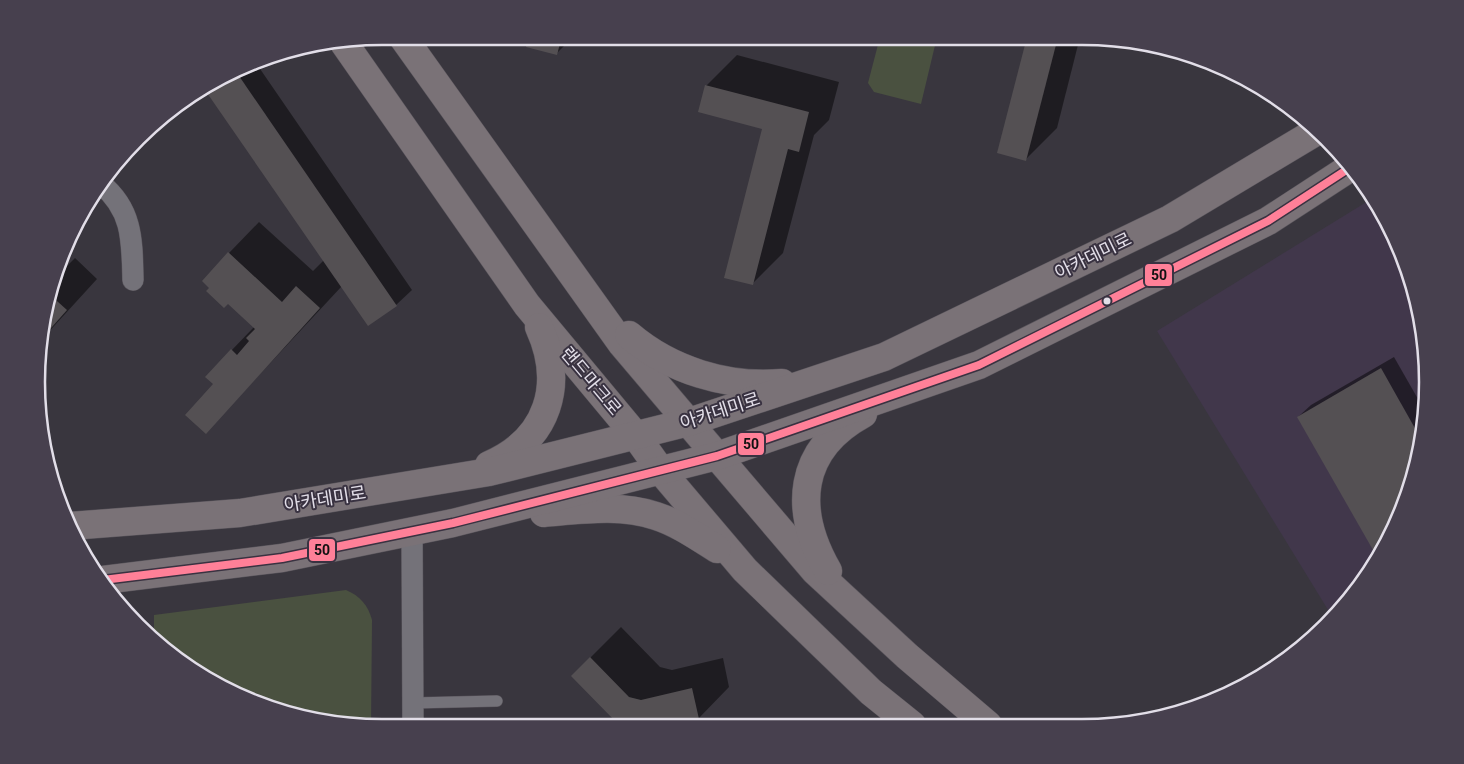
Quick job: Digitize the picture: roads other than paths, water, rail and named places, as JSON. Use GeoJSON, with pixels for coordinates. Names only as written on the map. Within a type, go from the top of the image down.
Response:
{"type":"FeatureCollection","features":[{"type":"Feature","properties":{"kind":"main road"},"geometry":{"type":"LineString","coordinates":[[408,45],[622,344],[717,456],[815,570],[907,656],[981,719]]}},
{"type":"Feature","properties":{"kind":"main road","name":"랜드마크로"},"geometry":{"type":"LineString","coordinates":[[347,47],[522,298],[636,436],[661,471],[745,570],[870,692],[904,719]]}},
{"type":"Feature","properties":{"kind":"main road","name":"아카데미로"},"geometry":{"type":"LineString","coordinates":[[77,525],[240,513],[489,472],[689,422],[884,357],[1170,219],[1310,135]]}},
{"type":"Feature","properties":{"kind":"main road"},"geometry":{"type":"LineString","coordinates":[[109,579],[282,558],[454,522],[717,456],[979,365],[1268,221],[1344,171]]}},
{"type":"Feature","properties":{"kind":"main road"},"geometry":{"type":"LineString","coordinates":[[573,276],[618,325],[639,343],[660,358],[683,368],[727,380],[759,384],[797,382],[825,376]]}},
{"type":"Feature","properties":{"kind":"main road"},"geometry":{"type":"LineString","coordinates":[[447,479],[478,470],[511,452],[538,424],[549,404],[552,372],[546,341],[522,298]]}},
{"type":"Feature","properties":{"kind":"main road"},"geometry":{"type":"LineString","coordinates":[[850,603],[826,568],[810,531],[805,498],[810,470],[824,446],[845,425],[873,408],[918,386]]}},
{"type":"Feature","properties":{"kind":"main road"},"geometry":{"type":"LineString","coordinates":[[454,522],[574,511],[631,511],[655,516],[684,528],[745,570]]}},
{"type":"Feature","properties":{"kind":"street"},"geometry":{"type":"LineString","coordinates":[[106,189],[122,206],[128,223],[132,243],[133,280]]}},
{"type":"Feature","properties":{"kind":"street"},"geometry":{"type":"LineString","coordinates":[[412,531],[413,719]]}},
{"type":"Feature","properties":{"kind":"lane"},"geometry":{"type":"LineString","coordinates":[[413,703],[497,701]]}}]}
